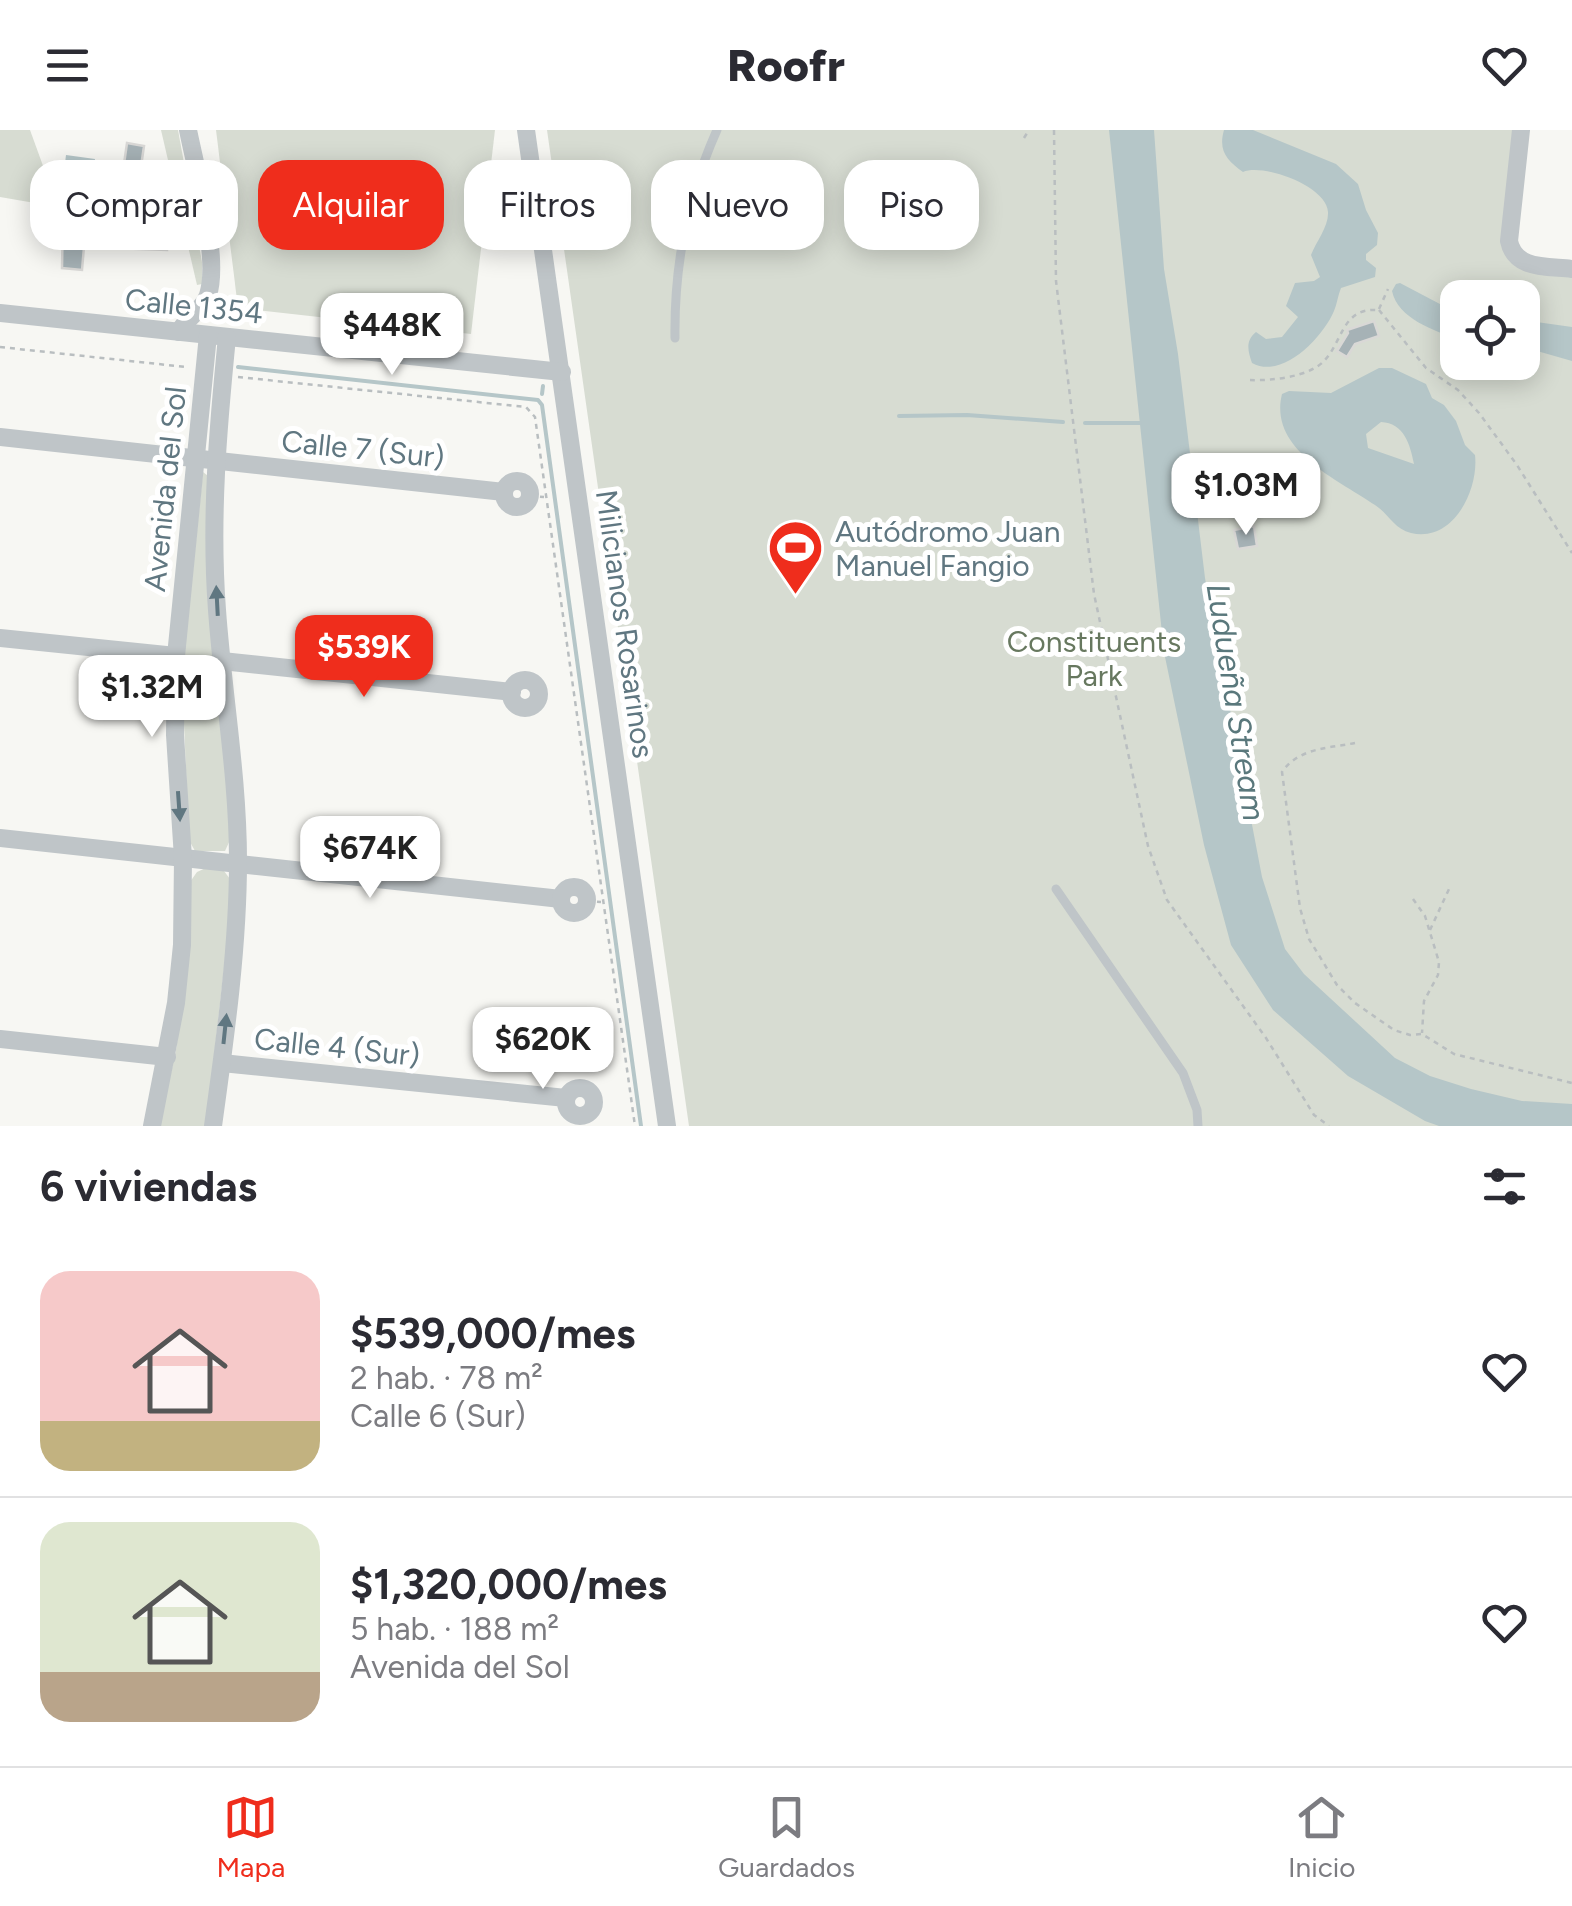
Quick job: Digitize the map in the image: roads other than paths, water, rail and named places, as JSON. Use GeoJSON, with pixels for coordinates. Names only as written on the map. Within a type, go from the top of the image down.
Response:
{"type":"FeatureCollection","features":[{"type":"Feature","properties":{"kind":"street"},"geometry":{"type":"LineString","coordinates":[[179,332],[185,320],[206,301],[212,277],[188,130]]}},
{"type":"Feature","properties":{"kind":"street","name":"Milicianos Rosarinos"},"geometry":{"type":"LineString","coordinates":[[526,130],[667,1126]]}},
{"type":"Feature","properties":{"kind":"street"},"geometry":{"type":"LineString","coordinates":[[1521,130],[1509,241],[1516,259],[1572,269]]}},
{"type":"Feature","properties":{"kind":"street","name":"Calle 1354"},"geometry":{"type":"LineString","coordinates":[[0,312],[562,372]]}},
{"type":"Feature","properties":{"kind":"street","name":"Avenida del Sol"},"geometry":{"type":"LineString","coordinates":[[152,1126],[167,1057],[182,945],[176,656],[196,458],[218,336]]}},
{"type":"Feature","properties":{"kind":"street","name":"Avenida del Sol"},"geometry":{"type":"LineString","coordinates":[[213,1126],[238,863],[217,608],[218,336]]}},
{"type":"Feature","properties":{"kind":"street","name":"Calle 7 (Sur)"},"geometry":{"type":"LineString","coordinates":[[0,437],[504,492],[510,483],[519,480],[538,496]]}},
{"type":"Feature","properties":{"kind":"street"},"geometry":{"type":"LineString","coordinates":[[0,638],[176,656]]}},
{"type":"Feature","properties":{"kind":"street"},"geometry":{"type":"LineString","coordinates":[[222,661],[512,692]]}},
{"type":"Feature","properties":{"kind":"street"},"geometry":{"type":"LineString","coordinates":[[0,838],[561,898],[566,890],[576,887],[596,902]]}},
{"type":"Feature","properties":{"kind":"street"},"geometry":{"type":"LineString","coordinates":[[0,1039],[167,1057]]}},
{"type":"Feature","properties":{"kind":"street","name":"Calle 4 (Sur)"},"geometry":{"type":"LineString","coordinates":[[222,1063],[566,1098]]}},
{"type":"Feature","properties":{"kind":"lane"},"geometry":{"type":"LineString","coordinates":[[675,338],[683,230],[697,178],[717,130]]}},
{"type":"Feature","properties":{"kind":"lane"},"geometry":{"type":"LineString","coordinates":[[1056,889],[1183,1073],[1197,1110],[1198,1126]]}},
{"type":"Feature","properties":{"kind":"waterway"},"geometry":{"type":"LineString","coordinates":[[238,367],[538,400],[542,405],[641,1126]]}},
{"type":"Feature","properties":{"kind":"waterway"},"geometry":{"type":"LineString","coordinates":[[542,394],[543,386]]}},
{"type":"Feature","properties":{"kind":"waterway"},"geometry":{"type":"LineString","coordinates":[[899,416],[967,415],[1063,422]]}},
{"type":"Feature","properties":{"kind":"waterway"},"geometry":{"type":"LineString","coordinates":[[1085,423],[1140,423]]}},
{"type":"Feature","properties":{"kind":"place","name":"Autódromo Juan Manuel Fangio"},"geometry":{"type":"Point","coordinates":[796,597]}},
{"type":"Feature","properties":{"kind":"park label","name":"Constituents Park"},"geometry":{"type":"Point","coordinates":[1094,658]}},
{"type":"Feature","properties":{"kind":"water label","name":"Ludueña Stream"},"geometry":{"type":"Point","coordinates":[1236,702]}}]}
